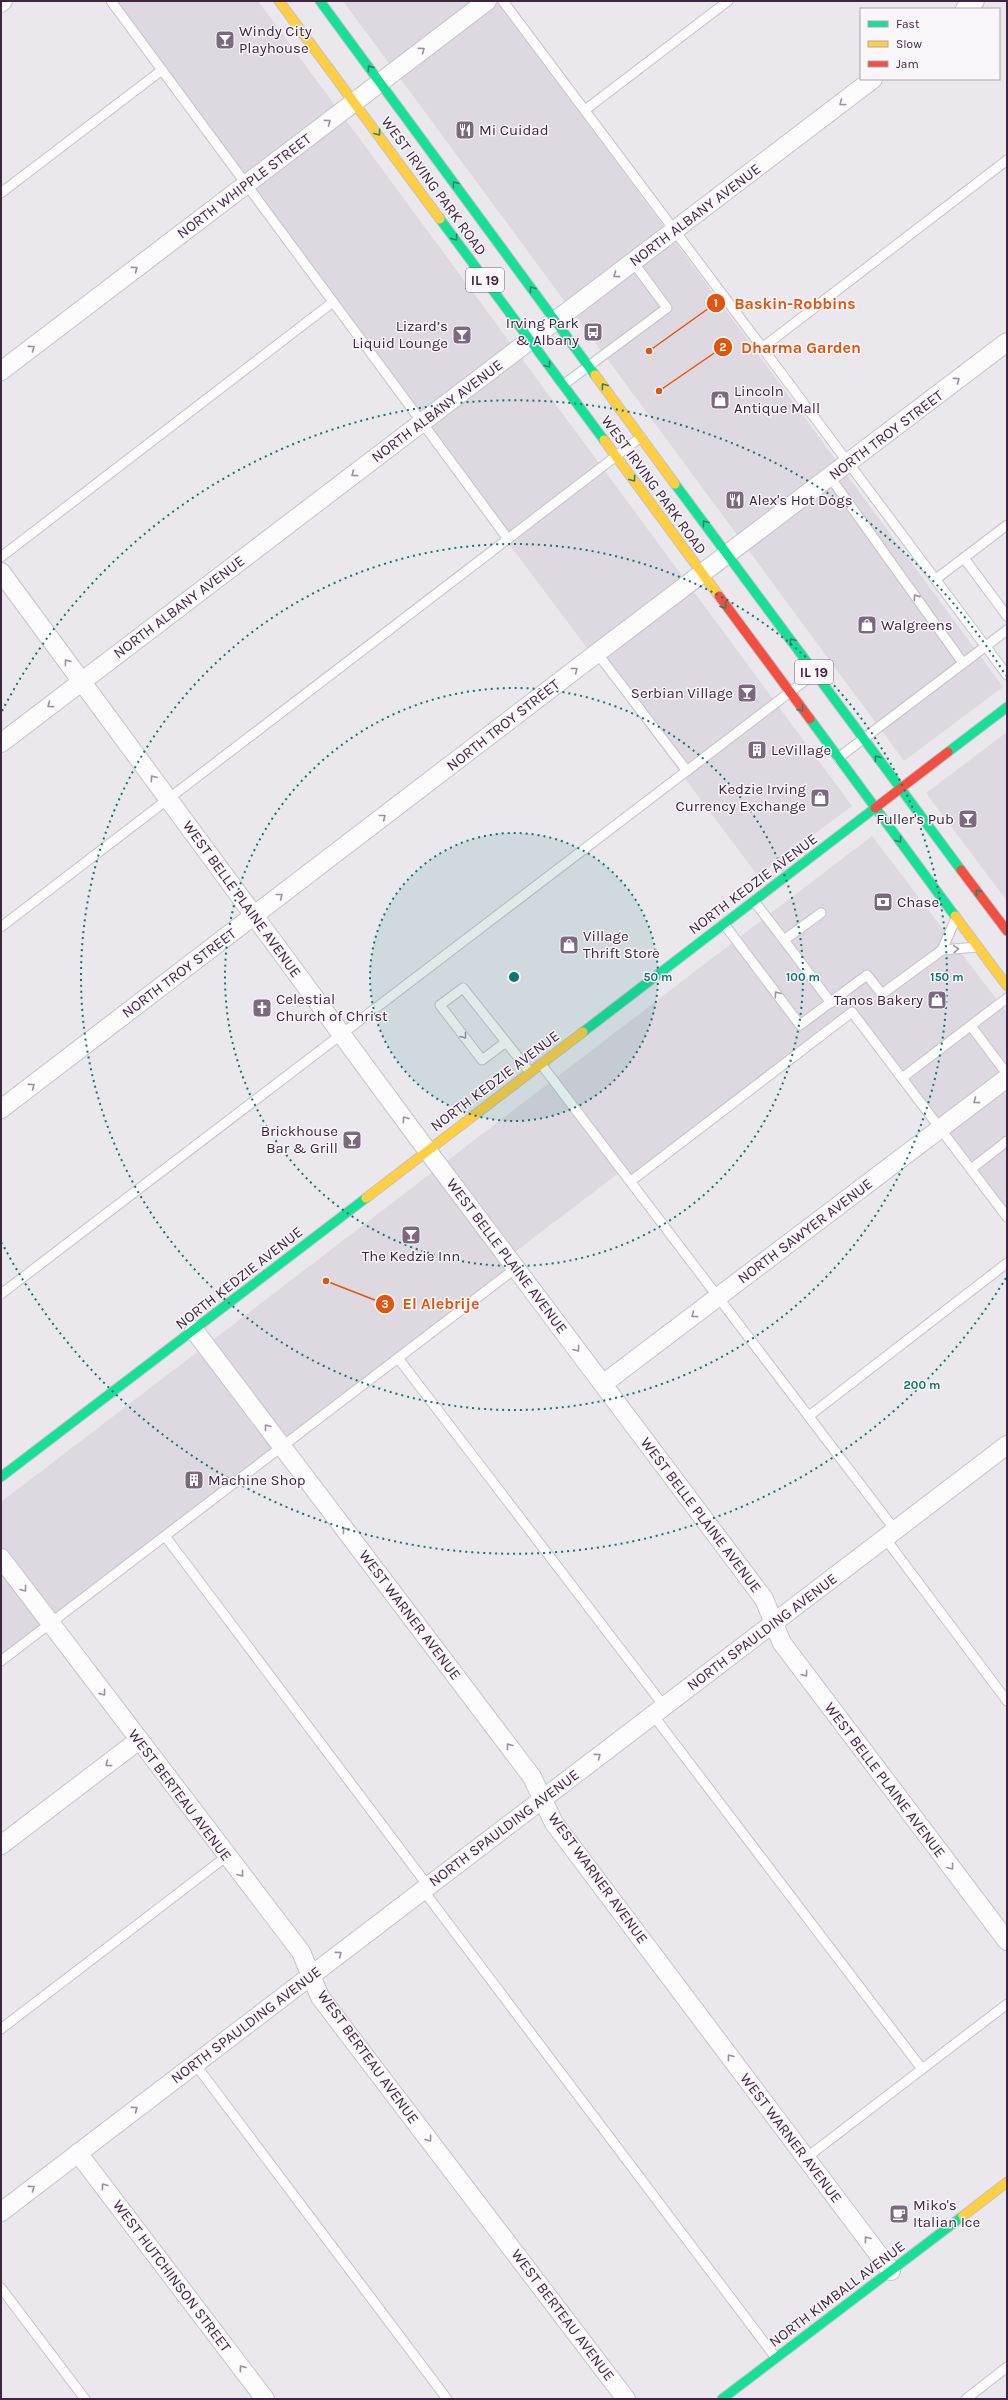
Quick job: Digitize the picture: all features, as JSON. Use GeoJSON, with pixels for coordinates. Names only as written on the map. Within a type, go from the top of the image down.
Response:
{"type":"FeatureCollection","features":[{"type":"Feature","properties":{"kind":"main road","name":"WEST IRVING PARK ROAD"},"geometry":{"type":"LineString","coordinates":[[279,1],[1007,986]]}},
{"type":"Feature","properties":{"kind":"main road","name":"WEST IRVING PARK ROAD"},"geometry":{"type":"LineString","coordinates":[[320,1],[900,789],[1007,931]]}},
{"type":"Feature","properties":{"kind":"main road","name":"NORTH KEDZIE AVENUE"},"geometry":{"type":"LineString","coordinates":[[1,1477],[1007,707]]}},
{"type":"Feature","properties":{"kind":"main road","name":"NORTH KIMBALL AVENUE"},"geometry":{"type":"LineString","coordinates":[[722,2399],[1007,2182]]}},
{"type":"Feature","properties":{"kind":"street","name":"NORTH WHIPPLE STREET"},"geometry":{"type":"LineString","coordinates":[[1,371],[487,1]]}},
{"type":"Feature","properties":{"kind":"street"},"geometry":{"type":"LineString","coordinates":[[966,8],[975,1]]}},
{"type":"Feature","properties":{"kind":"street","name":"NORTH ALBANY AVENUE"},"geometry":{"type":"LineString","coordinates":[[1,743],[872,80]]}},
{"type":"Feature","properties":{"kind":"street","name":"NORTH TROY STREET"},"geometry":{"type":"LineString","coordinates":[[1,1110],[597,653],[1007,342]]}},
{"type":"Feature","properties":{"kind":"street","name":"WEST BELLE PLAINE AVENUE"},"geometry":{"type":"LineString","coordinates":[[1,572],[254,916],[764,1599],[785,1647],[1007,1942]]}},
{"type":"Feature","properties":{"kind":"street","name":"NORTH SAWYER AVENUE"},"geometry":{"type":"LineString","coordinates":[[603,1384],[1007,1078]]}},
{"type":"Feature","properties":{"kind":"street","name":"WEST WARNER AVENUE"},"geometry":{"type":"LineString","coordinates":[[194,1330],[532,1777],[554,1823],[891,2271]]}},
{"type":"Feature","properties":{"kind":"street","name":"NORTH SPAULDING AVENUE"},"geometry":{"type":"LineString","coordinates":[[1,2212],[890,1534],[1004,1453]]}},
{"type":"Feature","properties":{"kind":"street","name":"WEST BERTEAU AVENUE"},"geometry":{"type":"LineString","coordinates":[[1,1558],[305,1958],[320,1997],[626,2399]]}},
{"type":"Feature","properties":{"kind":"street"},"geometry":{"type":"LineString","coordinates":[[1,1845],[139,1740]]}},
{"type":"Feature","properties":{"kind":"street","name":"WEST HUTCHINSON STREET"},"geometry":{"type":"LineString","coordinates":[[78,2153],[265,2399]]}},
{"type":"Feature","properties":{"kind":"lane"},"geometry":{"type":"LineString","coordinates":[[110,1],[508,539]]}},
{"type":"Feature","properties":{"kind":"lane"},"geometry":{"type":"LineString","coordinates":[[503,1],[1007,675]]}},
{"type":"Feature","properties":{"kind":"lane"},"geometry":{"type":"LineString","coordinates":[[585,110],[728,1]]}},
{"type":"Feature","properties":{"kind":"lane"},"geometry":{"type":"LineString","coordinates":[[1,193],[162,70]]}},
{"type":"Feature","properties":{"kind":"lane"},"geometry":{"type":"LineString","coordinates":[[762,348],[1007,160]]}},
{"type":"Feature","properties":{"kind":"lane"},"geometry":{"type":"LineString","coordinates":[[563,385],[667,308],[633,262]]}},
{"type":"Feature","properties":{"kind":"lane"},"geometry":{"type":"LineString","coordinates":[[1,557],[333,302]]}},
{"type":"Feature","properties":{"kind":"lane"},"geometry":{"type":"LineString","coordinates":[[1,927],[641,437]]}},
{"type":"Feature","properties":{"kind":"lane"},"geometry":{"type":"LineString","coordinates":[[830,477],[963,663]]}},
{"type":"Feature","properties":{"kind":"lane"},"geometry":{"type":"LineString","coordinates":[[936,579],[1007,525]]}},
{"type":"Feature","properties":{"kind":"lane"},"geometry":{"type":"LineString","coordinates":[[964,558],[1007,616]]}},
{"type":"Feature","properties":{"kind":"lane"},"geometry":{"type":"LineString","coordinates":[[838,758],[1007,630]]}},
{"type":"Feature","properties":{"kind":"lane"},"geometry":{"type":"LineString","coordinates":[[597,653],[687,771]]}},
{"type":"Feature","properties":{"kind":"lane"},"geometry":{"type":"LineString","coordinates":[[1,1294],[815,673]]}},
{"type":"Feature","properties":{"kind":"lane"},"geometry":{"type":"LineString","coordinates":[[754,900],[831,1003]]}},
{"type":"Feature","properties":{"kind":"lane"},"geometry":{"type":"LineString","coordinates":[[784,940],[821,912]]}},
{"type":"Feature","properties":{"kind":"lane"},"geometry":{"type":"LineString","coordinates":[[724,924],[800,1025],[867,975],[882,994],[942,950],[956,918]]}},
{"type":"Feature","properties":{"kind":"lane"},"geometry":{"type":"LineString","coordinates":[[942,950],[978,947]]}},
{"type":"Feature","properties":{"kind":"lane"},"geometry":{"type":"LineString","coordinates":[[506,1042],[482,1060],[440,1006],[463,988],[530,1072]]}},
{"type":"Feature","properties":{"kind":"lane"},"geometry":{"type":"LineString","coordinates":[[902,1078],[1007,998]]}},
{"type":"Feature","properties":{"kind":"lane"},"geometry":{"type":"LineString","coordinates":[[631,1181],[852,1012],[1007,1217]]}},
{"type":"Feature","properties":{"kind":"lane"},"geometry":{"type":"LineString","coordinates":[[971,1026],[1007,1074]]}},
{"type":"Feature","properties":{"kind":"lane"},"geometry":{"type":"LineString","coordinates":[[541,1064],[809,1416],[1007,1701]]}},
{"type":"Feature","properties":{"kind":"lane"},"geometry":{"type":"LineString","coordinates":[[971,1169],[1007,1141]]}},
{"type":"Feature","properties":{"kind":"lane"},"geometry":{"type":"LineString","coordinates":[[809,1416],[1007,1263]]}},
{"type":"Feature","properties":{"kind":"lane"},"geometry":{"type":"LineString","coordinates":[[1,1661],[516,1268]]}},
{"type":"Feature","properties":{"kind":"lane"},"geometry":{"type":"LineString","coordinates":[[398,1358],[922,2069]]}},
{"type":"Feature","properties":{"kind":"lane"},"geometry":{"type":"LineString","coordinates":[[166,1536],[776,2358]]}},
{"type":"Feature","properties":{"kind":"lane"},"geometry":{"type":"LineString","coordinates":[[1,2029],[227,1856]]}},
{"type":"Feature","properties":{"kind":"lane"},"geometry":{"type":"LineString","coordinates":[[806,2158],[1007,2004]]}},
{"type":"Feature","properties":{"kind":"lane"},"geometry":{"type":"LineString","coordinates":[[195,2064],[447,2399]]}},
{"type":"Feature","properties":{"kind":"lane"},"geometry":{"type":"LineString","coordinates":[[1,2288],[85,2399]]}},
{"type":"Feature","properties":{"kind":"lane"},"geometry":{"type":"LineString","coordinates":[[966,2399],[1007,2367]]}},
{"type":"Feature","properties":{"kind":"shaded area"},"geometry":{"type":"Polygon","coordinates":[[[114,1],[258,1],[852,806],[758,876],[509,544],[513,540],[114,1]]]}},
{"type":"Feature","properties":{"kind":"shaded area"},"geometry":{"type":"Polygon","coordinates":[[[343,1],[498,1],[1003,687],[904,761],[343,1]]]}},
{"type":"Feature","properties":{"kind":"shaded area"},"geometry":{"type":"Polygon","coordinates":[[[1007,732],[1007,901],[926,793],[1007,732]]]}},
{"type":"Feature","properties":{"kind":"shaded area"},"geometry":{"type":"Polygon","coordinates":[[[872,836],[1007,1013],[1007,1219],[851,1015],[630,1177],[624,1169],[507,1258],[513,1267],[1,1658],[1,1502],[872,836]]]}},
{"type":"Feature","properties":{"kind":"traffic: fast"},"geometry":{"type":"LineString","coordinates":[[320,1],[595,375]]}},
{"type":"Feature","properties":{"kind":"traffic: fast"},"geometry":{"type":"LineString","coordinates":[[440,219],[604,440]]}},
{"type":"Feature","properties":{"kind":"traffic: fast"},"geometry":{"type":"LineString","coordinates":[[675,484],[961,870]]}},
{"type":"Feature","properties":{"kind":"traffic: fast"},"geometry":{"type":"LineString","coordinates":[[948,752],[1007,707]]}},
{"type":"Feature","properties":{"kind":"traffic: fast"},"geometry":{"type":"LineString","coordinates":[[810,719],[955,916]]}},
{"type":"Feature","properties":{"kind":"traffic: fast"},"geometry":{"type":"LineString","coordinates":[[583,1032],[875,808]]}},
{"type":"Feature","properties":{"kind":"traffic: fast"},"geometry":{"type":"LineString","coordinates":[[1,1477],[366,1198]]}},
{"type":"Feature","properties":{"kind":"traffic: fast"},"geometry":{"type":"LineString","coordinates":[[722,2399],[963,2216]]}},
{"type":"Feature","properties":{"kind":"traffic: slow"},"geometry":{"type":"LineString","coordinates":[[279,1],[440,219]]}},
{"type":"Feature","properties":{"kind":"traffic: slow"},"geometry":{"type":"LineString","coordinates":[[595,375],[675,484]]}},
{"type":"Feature","properties":{"kind":"traffic: slow"},"geometry":{"type":"LineString","coordinates":[[604,440],[719,596]]}},
{"type":"Feature","properties":{"kind":"traffic: slow"},"geometry":{"type":"LineString","coordinates":[[955,916],[1007,986]]}},
{"type":"Feature","properties":{"kind":"traffic: slow"},"geometry":{"type":"LineString","coordinates":[[366,1198],[583,1032]]}},
{"type":"Feature","properties":{"kind":"traffic: slow"},"geometry":{"type":"LineString","coordinates":[[963,2216],[1007,2182]]}},
{"type":"Feature","properties":{"kind":"traffic: jam"},"geometry":{"type":"LineString","coordinates":[[719,596],[810,719]]}},
{"type":"Feature","properties":{"kind":"traffic: jam"},"geometry":{"type":"LineString","coordinates":[[875,808],[948,752]]}},
{"type":"Feature","properties":{"kind":"traffic: jam"},"geometry":{"type":"LineString","coordinates":[[961,870],[1007,931]]}},
{"type":"Feature","properties":{"kind":"place","name":"Windy City Playhouse"},"geometry":{"type":"Point","coordinates":[225,40]}},
{"type":"Feature","properties":{"kind":"place","name":"Mi Cuidad"},"geometry":{"type":"Point","coordinates":[465,130]}},
{"type":"Feature","properties":{"kind":"place","name":"Irving Park & Albany"},"geometry":{"type":"Point","coordinates":[593,332]}},
{"type":"Feature","properties":{"kind":"place","name":"Lizard’s Liquid Lounge"},"geometry":{"type":"Point","coordinates":[462,335]}},
{"type":"Feature","properties":{"kind":"place","name":"Baskin-Robbins"},"geometry":{"type":"Point","coordinates":[649,351]}},
{"type":"Feature","properties":{"kind":"place","name":"Dharma Garden"},"geometry":{"type":"Point","coordinates":[659,391]}},
{"type":"Feature","properties":{"kind":"place","name":"Lincoln Antique Mall"},"geometry":{"type":"Point","coordinates":[720,400]}},
{"type":"Feature","properties":{"kind":"place","name":"Alex's Hot Dogs"},"geometry":{"type":"Point","coordinates":[735,500]}},
{"type":"Feature","properties":{"kind":"place","name":"Walgreens"},"geometry":{"type":"Point","coordinates":[867,625]}},
{"type":"Feature","properties":{"kind":"place","name":"Serbian Village"},"geometry":{"type":"Point","coordinates":[747,693]}},
{"type":"Feature","properties":{"kind":"place","name":"LeVillage"},"geometry":{"type":"Point","coordinates":[757,750]}},
{"type":"Feature","properties":{"kind":"place","name":"Kedzie Irving Currency Exchange"},"geometry":{"type":"Point","coordinates":[820,798]}},
{"type":"Feature","properties":{"kind":"place","name":"Fuller's Pub"},"geometry":{"type":"Point","coordinates":[968,819]}},
{"type":"Feature","properties":{"kind":"place","name":"Chase"},"geometry":{"type":"Point","coordinates":[883,902]}},
{"type":"Feature","properties":{"kind":"place","name":"Village Thrift Store"},"geometry":{"type":"Point","coordinates":[569,945]}},
{"type":"Feature","properties":{"kind":"place","name":"Tanos Bakery"},"geometry":{"type":"Point","coordinates":[937,1000]}},
{"type":"Feature","properties":{"kind":"place","name":"Celestial Church of Christ"},"geometry":{"type":"Point","coordinates":[262,1008]}},
{"type":"Feature","properties":{"kind":"place","name":"Brickhouse Bar & Grill"},"geometry":{"type":"Point","coordinates":[352,1140]}},
{"type":"Feature","properties":{"kind":"place","name":"The Kedzie Inn"},"geometry":{"type":"Point","coordinates":[411,1235]}},
{"type":"Feature","properties":{"kind":"place","name":"El Alebrije"},"geometry":{"type":"Point","coordinates":[326,1281]}},
{"type":"Feature","properties":{"kind":"place","name":"Machine Shop"},"geometry":{"type":"Point","coordinates":[194,1480]}},
{"type":"Feature","properties":{"kind":"place","name":"Miko's Italian Ice"},"geometry":{"type":"Point","coordinates":[899,2214]}}]}
